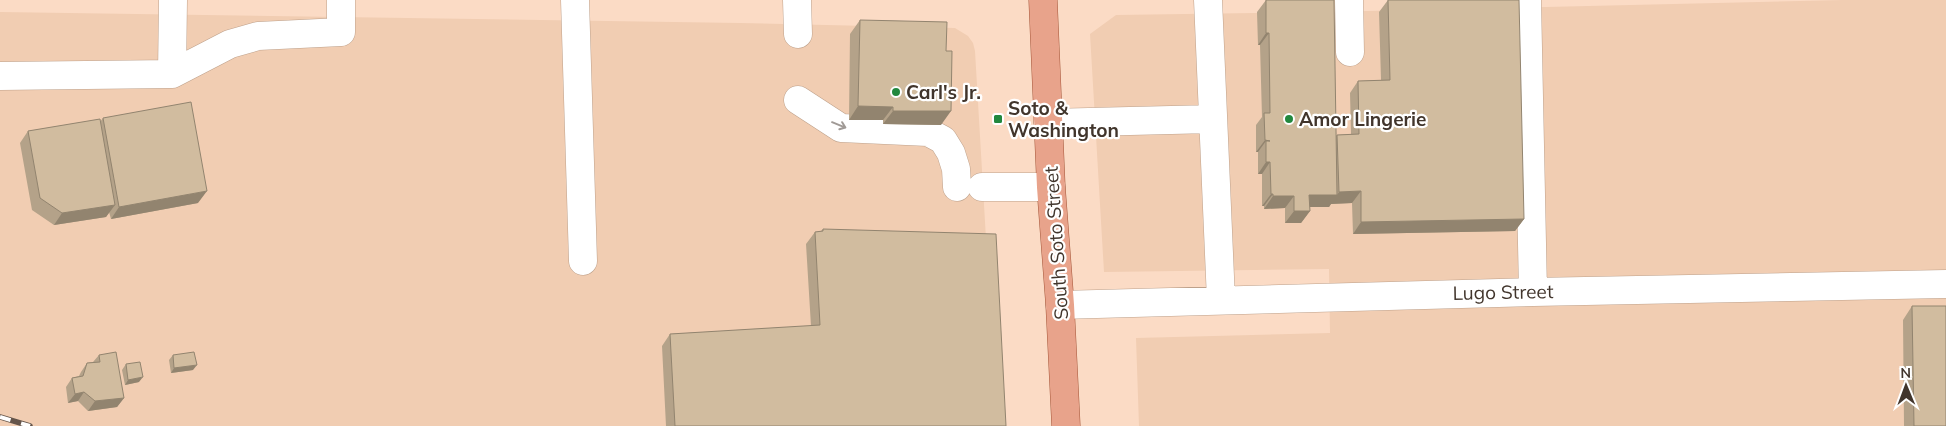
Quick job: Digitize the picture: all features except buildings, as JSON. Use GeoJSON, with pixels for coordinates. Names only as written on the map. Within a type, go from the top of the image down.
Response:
{"type":"FeatureCollection","features":[{"type":"Feature","properties":{"kind":"main road","name":"South Soto Street"},"geometry":{"type":"LineString","coordinates":[[1043,0],[1051,187],[1060,305],[1066,426]]}},
{"type":"Feature","properties":{"kind":"street"},"geometry":{"type":"LineString","coordinates":[[172,74],[173,0]]}},
{"type":"Feature","properties":{"kind":"street"},"geometry":{"type":"LineString","coordinates":[[0,76],[172,74],[230,44],[258,36],[341,32],[341,0]]}},
{"type":"Feature","properties":{"kind":"street"},"geometry":{"type":"LineString","coordinates":[[575,0],[583,261]]}},
{"type":"Feature","properties":{"kind":"street"},"geometry":{"type":"LineString","coordinates":[[797,0],[798,34]]}},
{"type":"Feature","properties":{"kind":"street"},"geometry":{"type":"LineString","coordinates":[[1208,0],[1221,300]]}},
{"type":"Feature","properties":{"kind":"street"},"geometry":{"type":"LineString","coordinates":[[1349,0],[1350,52]]}},
{"type":"Feature","properties":{"kind":"street"},"geometry":{"type":"LineString","coordinates":[[1527,0],[1532,292]]}},
{"type":"Feature","properties":{"kind":"street"},"geometry":{"type":"LineString","coordinates":[[798,100],[841,128],[928,132],[936,136],[943,140],[951,153],[956,169],[970,187],[1051,187]]}},
{"type":"Feature","properties":{"kind":"street"},"geometry":{"type":"LineString","coordinates":[[1048,123],[1212,119]]}},
{"type":"Feature","properties":{"kind":"street","name":"Lugo Street"},"geometry":{"type":"LineString","coordinates":[[1060,305],[1532,292],[1946,284]]}},
{"type":"Feature","properties":{"kind":"shaded area"},"geometry":{"type":"Polygon","coordinates":[[[1843,0],[1946,0],[1946,426],[1139,426],[1136,338],[1330,333],[1329,269],[1104,272],[1090,34],[1116,15],[1843,0]]]}},
{"type":"Feature","properties":{"kind":"shaded area"},"geometry":{"type":"Polygon","coordinates":[[[0,12],[955,28],[968,36],[973,43],[975,51],[997,426],[0,426],[0,12]]]}},
{"type":"Feature","properties":{"kind":"railway"},"geometry":{"type":"LineString","coordinates":[[0,417],[30,426]]}},
{"type":"Feature","properties":{"kind":"place","name":"Carl's Jr."},"geometry":{"type":"Point","coordinates":[896,92]}},
{"type":"Feature","properties":{"kind":"place","name":"Soto & Washington"},"geometry":{"type":"Point","coordinates":[998,119]}},
{"type":"Feature","properties":{"kind":"place","name":"Amor Lingerie"},"geometry":{"type":"Point","coordinates":[1289,119]}}]}
